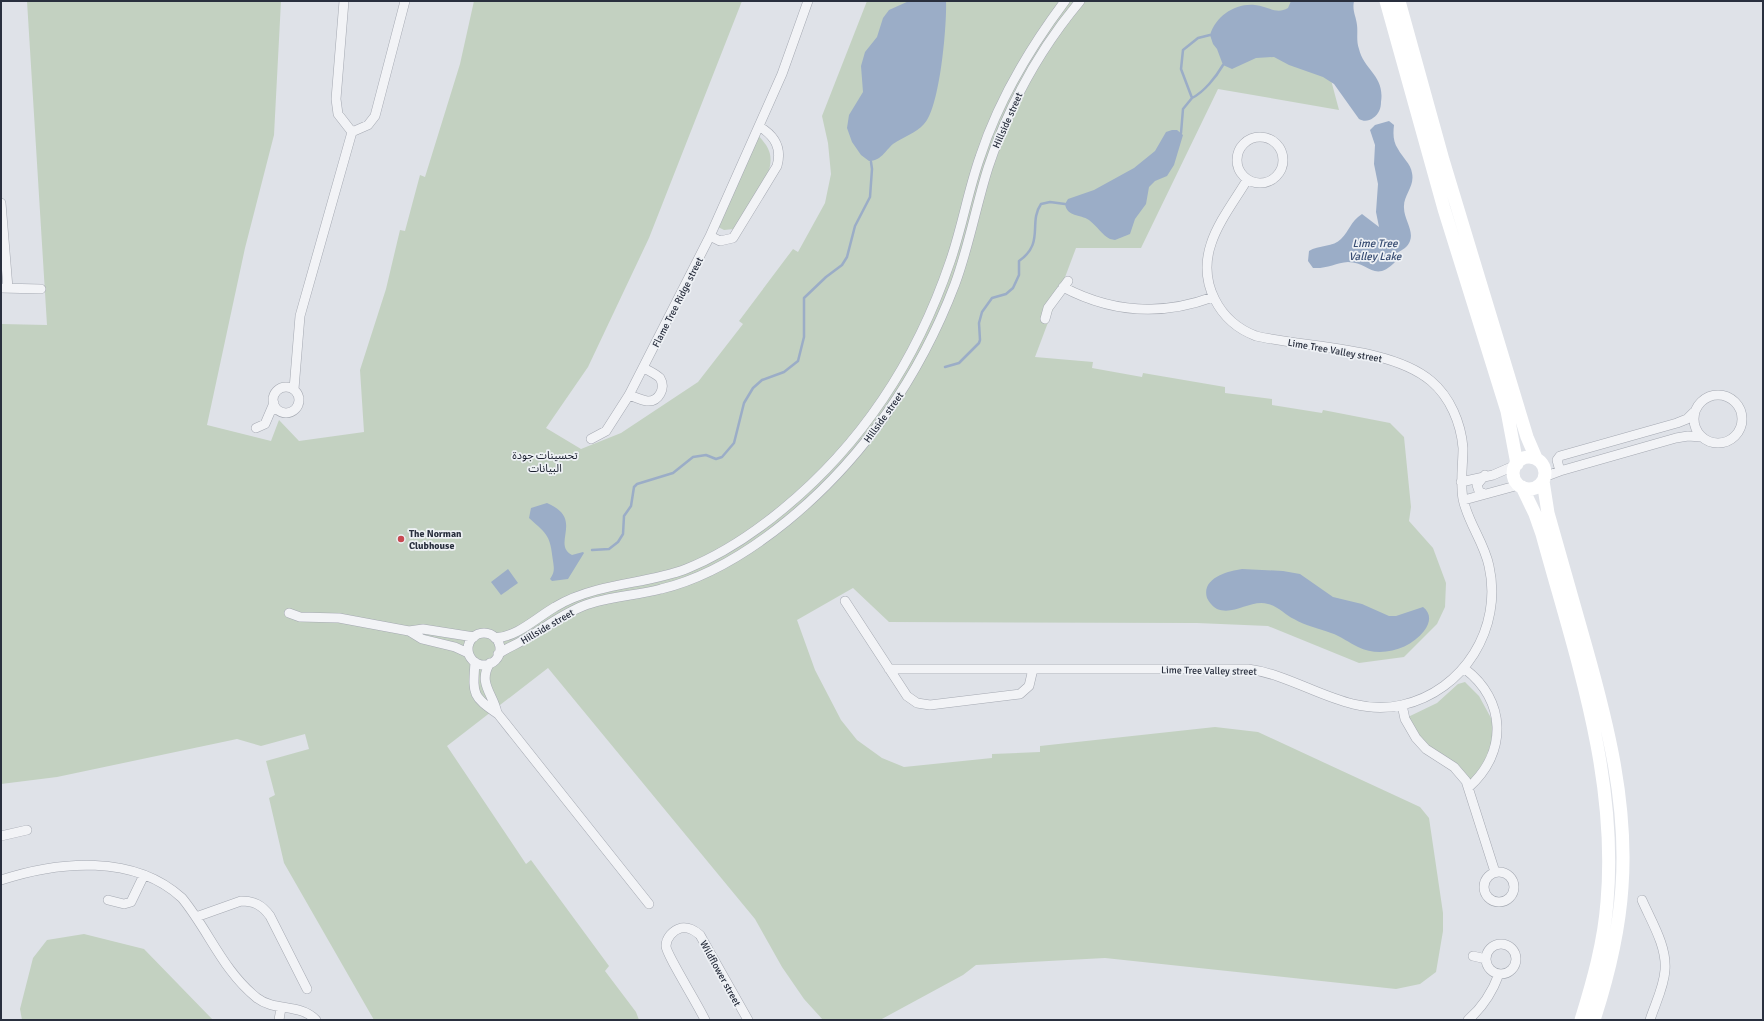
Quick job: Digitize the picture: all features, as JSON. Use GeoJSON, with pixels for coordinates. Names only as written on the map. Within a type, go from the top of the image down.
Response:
{"type":"FeatureCollection","features":[{"type":"Feature","properties":{"kind":"street"},"geometry":{"type":"LineString","coordinates":[[344,1],[336,99],[338,114],[352,132]]}},
{"type":"Feature","properties":{"kind":"street"},"geometry":{"type":"LineString","coordinates":[[352,132],[368,125],[375,116],[405,1]]}},
{"type":"Feature","properties":{"kind":"street","name":"Flame Tree Ridge street"},"geometry":{"type":"LineString","coordinates":[[591,439],[606,431],[629,395],[710,236],[782,74],[808,1]]}},
{"type":"Feature","properties":{"kind":"street","name":"Hillside street"},"geometry":{"type":"LineString","coordinates":[[409,632],[423,629],[474,637],[483,633],[489,634],[495,638],[510,635],[555,607],[574,598],[597,590],[666,576],[706,560],[760,527],[808,487],[837,458],[863,427],[890,389],[914,348],[934,305],[951,260],[976,167],[996,113],[1026,57],[1065,1]]}},
{"type":"Feature","properties":{"kind":"street","name":"Hillside street"},"geometry":{"type":"LineString","coordinates":[[487,688],[485,675],[490,663],[498,654],[556,619],[579,608],[603,600],[665,588],[711,571],[758,543],[816,495],[838,473],[872,434],[902,392],[927,347],[960,270],[988,166],[1006,120],[1042,53],[1080,1]]}},
{"type":"Feature","properties":{"kind":"street"},"geometry":{"type":"LineString","coordinates":[[1386,1],[1432,166],[1510,424],[1514,478],[1521,486],[1531,504],[1542,534],[1590,710],[1597,742],[1604,786],[1608,838],[1607,903],[1596,966],[1581,1020]]}},
{"type":"Feature","properties":{"kind":"street"},"geometry":{"type":"LineString","coordinates":[[1399,1],[1452,193],[1527,437],[1536,458],[1544,466],[1548,513],[1604,714],[1615,766],[1619,796],[1622,857],[1619,916],[1608,976],[1594,1020]]}},
{"type":"Feature","properties":{"kind":"street"},"geometry":{"type":"LineString","coordinates":[[710,236],[720,241],[733,238],[777,166],[779,154],[776,142],[769,132],[760,126]]}},
{"type":"Feature","properties":{"kind":"street"},"geometry":{"type":"LineString","coordinates":[[274,404],[280,411],[293,411],[299,400],[294,389],[300,316],[352,132]]}},
{"type":"Feature","properties":{"kind":"street"},"geometry":{"type":"LineString","coordinates":[[1259,136],[1274,141],[1281,150],[1283,161],[1277,176],[1263,183],[1247,180],[1240,172],[1236,162],[1241,146],[1249,139],[1259,136]]}},
{"type":"Feature","properties":{"kind":"street","name":"Lime Tree Valley street"},"geometry":{"type":"LineString","coordinates":[[889,669],[1248,669],[1277,676],[1348,703],[1380,707],[1402,705],[1436,691],[1465,669],[1475,654],[1484,633],[1490,611],[1492,593],[1491,575],[1487,557],[1469,521],[1464,500],[1461,482],[1463,450],[1458,423],[1451,406],[1442,392],[1424,375],[1409,367],[1375,356],[1256,336],[1238,328],[1231,322],[1218,307],[1213,297],[1207,271],[1208,252],[1215,234],[1247,180]]}},
{"type":"Feature","properties":{"kind":"street"},"geometry":{"type":"LineString","coordinates":[[1,203],[4,288],[41,289]]}},
{"type":"Feature","properties":{"kind":"street"},"geometry":{"type":"LineString","coordinates":[[1045,319],[1048,308],[1066,284],[1102,304],[1137,310],[1172,309],[1213,297]]}},
{"type":"Feature","properties":{"kind":"street"},"geometry":{"type":"LineString","coordinates":[[629,395],[647,401],[655,399],[660,394],[662,386],[660,379],[644,368]]}},
{"type":"Feature","properties":{"kind":"street"},"geometry":{"type":"LineString","coordinates":[[256,428],[265,424],[274,404],[274,397],[278,390],[286,387],[294,389]]}},
{"type":"Feature","properties":{"kind":"street"},"geometry":{"type":"LineString","coordinates":[[1464,500],[1521,486],[1530,489],[1536,487],[1544,479],[1560,471],[1682,436],[1701,437],[1712,443],[1724,443],[1735,436],[1741,426],[1741,413],[1735,402],[1724,396],[1718,395],[1706,398],[1697,406],[1694,412],[1687,419],[1677,423],[1560,456],[1557,460],[1560,471]]}},
{"type":"Feature","properties":{"kind":"street"},"geometry":{"type":"LineString","coordinates":[[1694,412],[1695,428],[1701,437]]}},
{"type":"Feature","properties":{"kind":"street"},"geometry":{"type":"LineString","coordinates":[[1461,482],[1494,475],[1513,466],[1526,457],[1536,458]]}},
{"type":"Feature","properties":{"kind":"street"},"geometry":{"type":"LineString","coordinates":[[1482,477],[1478,482],[1478,488],[1484,494]]}},
{"type":"Feature","properties":{"kind":"street"},"geometry":{"type":"LineString","coordinates":[[808,487],[816,495]]}},
{"type":"Feature","properties":{"kind":"street"},"geometry":{"type":"LineString","coordinates":[[845,601],[907,696],[917,703],[930,705],[1020,694],[1029,686],[1033,670]]}},
{"type":"Feature","properties":{"kind":"street"},"geometry":{"type":"LineString","coordinates":[[289,613],[300,617],[339,618],[409,632],[422,639],[455,647],[468,653],[475,662],[480,664],[490,663]]}},
{"type":"Feature","properties":{"kind":"street"},"geometry":{"type":"LineString","coordinates":[[468,653],[469,644],[474,637]]}},
{"type":"Feature","properties":{"kind":"street"},"geometry":{"type":"LineString","coordinates":[[495,638],[499,646],[498,654]]}},
{"type":"Feature","properties":{"kind":"street"},"geometry":{"type":"LineString","coordinates":[[475,662],[474,686],[475,693],[479,699],[497,714],[649,904]]}},
{"type":"Feature","properties":{"kind":"street"},"geometry":{"type":"LineString","coordinates":[[1465,669],[1479,682],[1488,694],[1494,707],[1497,727],[1492,756],[1483,773],[1469,787]]}},
{"type":"Feature","properties":{"kind":"street"},"geometry":{"type":"LineString","coordinates":[[474,686],[480,683],[487,688],[496,706],[497,714]]}},
{"type":"Feature","properties":{"kind":"street"},"geometry":{"type":"LineString","coordinates":[[479,699],[484,697],[487,688]]}},
{"type":"Feature","properties":{"kind":"street"},"geometry":{"type":"LineString","coordinates":[[1402,705],[1405,719],[1416,738],[1426,749],[1454,766],[1469,787],[1495,872]]}},
{"type":"Feature","properties":{"kind":"street"},"geometry":{"type":"LineString","coordinates":[[1,836],[27,830]]}},
{"type":"Feature","properties":{"kind":"street"},"geometry":{"type":"LineString","coordinates":[[1,880],[39,870],[77,865],[111,867],[154,879],[174,890],[182,898],[196,916],[213,946],[238,979],[262,1002],[281,1008],[304,1011],[316,1020]]}},
{"type":"Feature","properties":{"kind":"street"},"geometry":{"type":"LineString","coordinates":[[108,900],[124,904],[132,902],[144,875]]}},
{"type":"Feature","properties":{"kind":"street"},"geometry":{"type":"LineString","coordinates":[[1642,900],[1661,944],[1665,960],[1664,978],[1650,1020]]}},
{"type":"Feature","properties":{"kind":"street"},"geometry":{"type":"LineString","coordinates":[[196,916],[241,901],[254,903],[260,906],[270,916],[307,989]]}},
{"type":"Feature","properties":{"kind":"street","name":"Wildflower street"},"geometry":{"type":"LineString","coordinates":[[705,1020],[689,988],[668,955],[666,947],[668,939],[672,933],[679,929],[687,928],[694,930],[700,935],[748,1020]]}},
{"type":"Feature","properties":{"kind":"street"},"geometry":{"type":"LineString","coordinates":[[1496,945],[1506,945],[1513,950],[1516,958],[1514,967],[1508,973],[1499,974],[1490,969],[1486,959],[1489,950],[1496,945]]}},
{"type":"Feature","properties":{"kind":"street"},"geometry":{"type":"LineString","coordinates":[[1473,956],[1486,959]]}},
{"type":"Feature","properties":{"kind":"street"},"geometry":{"type":"LineString","coordinates":[[1468,1020],[1484,1004],[1493,990],[1499,974]]}},
{"type":"Feature","properties":{"kind":"street"},"geometry":{"type":"LineString","coordinates":[[278,1020],[281,1008]]}},
{"type":"Feature","properties":{"kind":"green space"},"geometry":{"type":"Polygon","coordinates":[[[27,1],[281,1],[274,135],[245,248],[207,425],[271,441],[279,420],[299,441],[364,432],[360,370],[386,289],[400,230],[405,231],[420,175],[425,177],[460,64],[474,1],[742,1],[649,238],[588,367],[546,428],[581,449],[621,433],[698,382],[743,324],[739,321],[793,249],[798,252],[825,203],[831,174],[828,143],[822,116],[867,1],[1310,1],[1339,110],[1218,89],[1141,248],[1076,248],[1035,357],[1093,362],[1092,368],[1142,377],[1143,373],[1225,387],[1225,393],[1272,399],[1272,405],[1322,413],[1323,410],[1390,423],[1404,437],[1411,507],[1409,521],[1433,548],[1446,583],[1445,607],[1437,624],[1404,657],[1359,663],[1268,626],[1197,623],[889,622],[853,588],[797,620],[815,670],[841,720],[857,740],[882,758],[904,767],[992,758],[992,754],[1040,752],[1040,746],[1215,727],[1258,732],[1420,807],[1429,818],[1443,913],[1443,931],[1436,972],[1420,984],[1396,989],[1105,958],[976,965],[963,975],[880,1020],[823,1020],[804,999],[782,967],[755,919],[548,668],[447,746],[526,864],[531,860],[609,966],[605,971],[636,1012],[639,1020],[374,1020],[284,863],[269,798],[275,795],[266,761],[309,749],[305,734],[261,746],[237,739],[57,777],[1,784],[1,324],[47,325],[27,1]]]}},
{"type":"Feature","properties":{"kind":"green space"},"geometry":{"type":"Polygon","coordinates":[[[758,135],[769,151],[771,160],[769,170],[759,192],[734,229],[724,230],[718,227],[758,135]]]}},
{"type":"Feature","properties":{"kind":"green space"},"geometry":{"type":"Polygon","coordinates":[[[1465,682],[1479,696],[1491,718],[1495,735],[1492,759],[1468,786],[1455,770],[1419,742],[1408,717],[1437,703],[1458,684],[1465,682]]]}},
{"type":"Feature","properties":{"kind":"green space"},"geometry":{"type":"Polygon","coordinates":[[[84,934],[144,949],[213,1020],[22,1020],[20,1009],[33,958],[47,940],[84,934]]]}},
{"type":"Feature","properties":{"kind":"water"},"geometry":{"type":"Polygon","coordinates":[[[909,1],[946,1],[944,46],[934,101],[930,115],[921,127],[893,144],[877,159],[869,161],[861,155],[852,142],[847,128],[849,115],[863,92],[861,66],[865,52],[877,37],[883,18],[889,10],[909,1]]]}},
{"type":"Feature","properties":{"kind":"water"},"geometry":{"type":"Polygon","coordinates":[[[1291,1],[1354,1],[1353,8],[1357,25],[1358,46],[1365,62],[1380,86],[1380,109],[1377,115],[1373,118],[1366,121],[1359,119],[1334,84],[1323,77],[1289,65],[1274,57],[1256,58],[1232,69],[1223,65],[1210,35],[1217,22],[1227,12],[1240,6],[1248,5],[1255,5],[1280,11],[1288,8],[1291,1]]]}},
{"type":"Feature","properties":{"kind":"water","name":"Lime Tree Valley Lake"},"geometry":{"type":"Polygon","coordinates":[[[1389,121],[1394,125],[1395,144],[1410,167],[1412,173],[1411,187],[1404,203],[1404,212],[1411,233],[1408,245],[1397,253],[1396,261],[1389,268],[1382,271],[1372,270],[1362,265],[1348,262],[1322,268],[1313,268],[1308,261],[1309,251],[1338,242],[1355,220],[1362,214],[1379,227],[1376,212],[1378,184],[1374,164],[1375,145],[1370,130],[1375,125],[1389,121]]]}},
{"type":"Feature","properties":{"kind":"water"},"geometry":{"type":"Polygon","coordinates":[[[1177,130],[1183,135],[1174,165],[1167,176],[1155,181],[1149,187],[1146,204],[1135,219],[1130,234],[1115,240],[1110,239],[1089,220],[1074,215],[1068,211],[1065,204],[1068,199],[1094,190],[1134,168],[1155,151],[1166,132],[1177,130]]]}},
{"type":"Feature","properties":{"kind":"water"},"geometry":{"type":"Polygon","coordinates":[[[547,503],[558,509],[564,516],[566,524],[566,550],[572,555],[584,553],[568,579],[552,581],[550,579],[554,568],[549,540],[544,532],[529,518],[531,508],[547,503]]]}},
{"type":"Feature","properties":{"kind":"water"},"geometry":{"type":"Polygon","coordinates":[[[508,569],[518,583],[501,595],[491,582],[508,569]]]}},
{"type":"Feature","properties":{"kind":"water"},"geometry":{"type":"Polygon","coordinates":[[[1242,569],[1283,571],[1300,574],[1333,597],[1362,604],[1389,616],[1396,616],[1423,607],[1428,613],[1429,622],[1418,638],[1410,643],[1394,650],[1375,652],[1358,647],[1335,634],[1303,623],[1268,604],[1255,604],[1223,611],[1217,609],[1207,598],[1206,591],[1208,585],[1223,574],[1242,569]]]}},
{"type":"Feature","properties":{"kind":"waterway"},"geometry":{"type":"LineString","coordinates":[[1181,133],[1183,109],[1192,98],[1181,69],[1183,50],[1198,38],[1210,35]]}},
{"type":"Feature","properties":{"kind":"waterway"},"geometry":{"type":"LineString","coordinates":[[1192,98],[1209,84],[1223,65]]}},
{"type":"Feature","properties":{"kind":"waterway"},"geometry":{"type":"LineString","coordinates":[[592,550],[609,549],[618,542],[623,534],[624,516],[631,506],[634,487],[637,484],[673,473],[693,457],[706,455],[716,459],[722,457],[734,443],[744,403],[753,388],[762,380],[784,372],[798,361],[804,337],[804,298],[826,277],[842,265],[847,257],[855,226],[870,197],[871,162]]}},
{"type":"Feature","properties":{"kind":"waterway"},"geometry":{"type":"LineString","coordinates":[[945,367],[959,363],[979,343],[979,323],[982,312],[992,298],[1006,294],[1013,288],[1019,275],[1019,261],[1032,247],[1037,211],[1041,204],[1050,202],[1065,204]]}},
{"type":"Feature","properties":{"kind":"place","name":"The Norman Clubhouse"},"geometry":{"type":"Point","coordinates":[401,539]}},
{"type":"Feature","properties":{"kind":"district","name":"تحسينات جودة البيانات"},"geometry":{"type":"Point","coordinates":[545,461]}}]}
